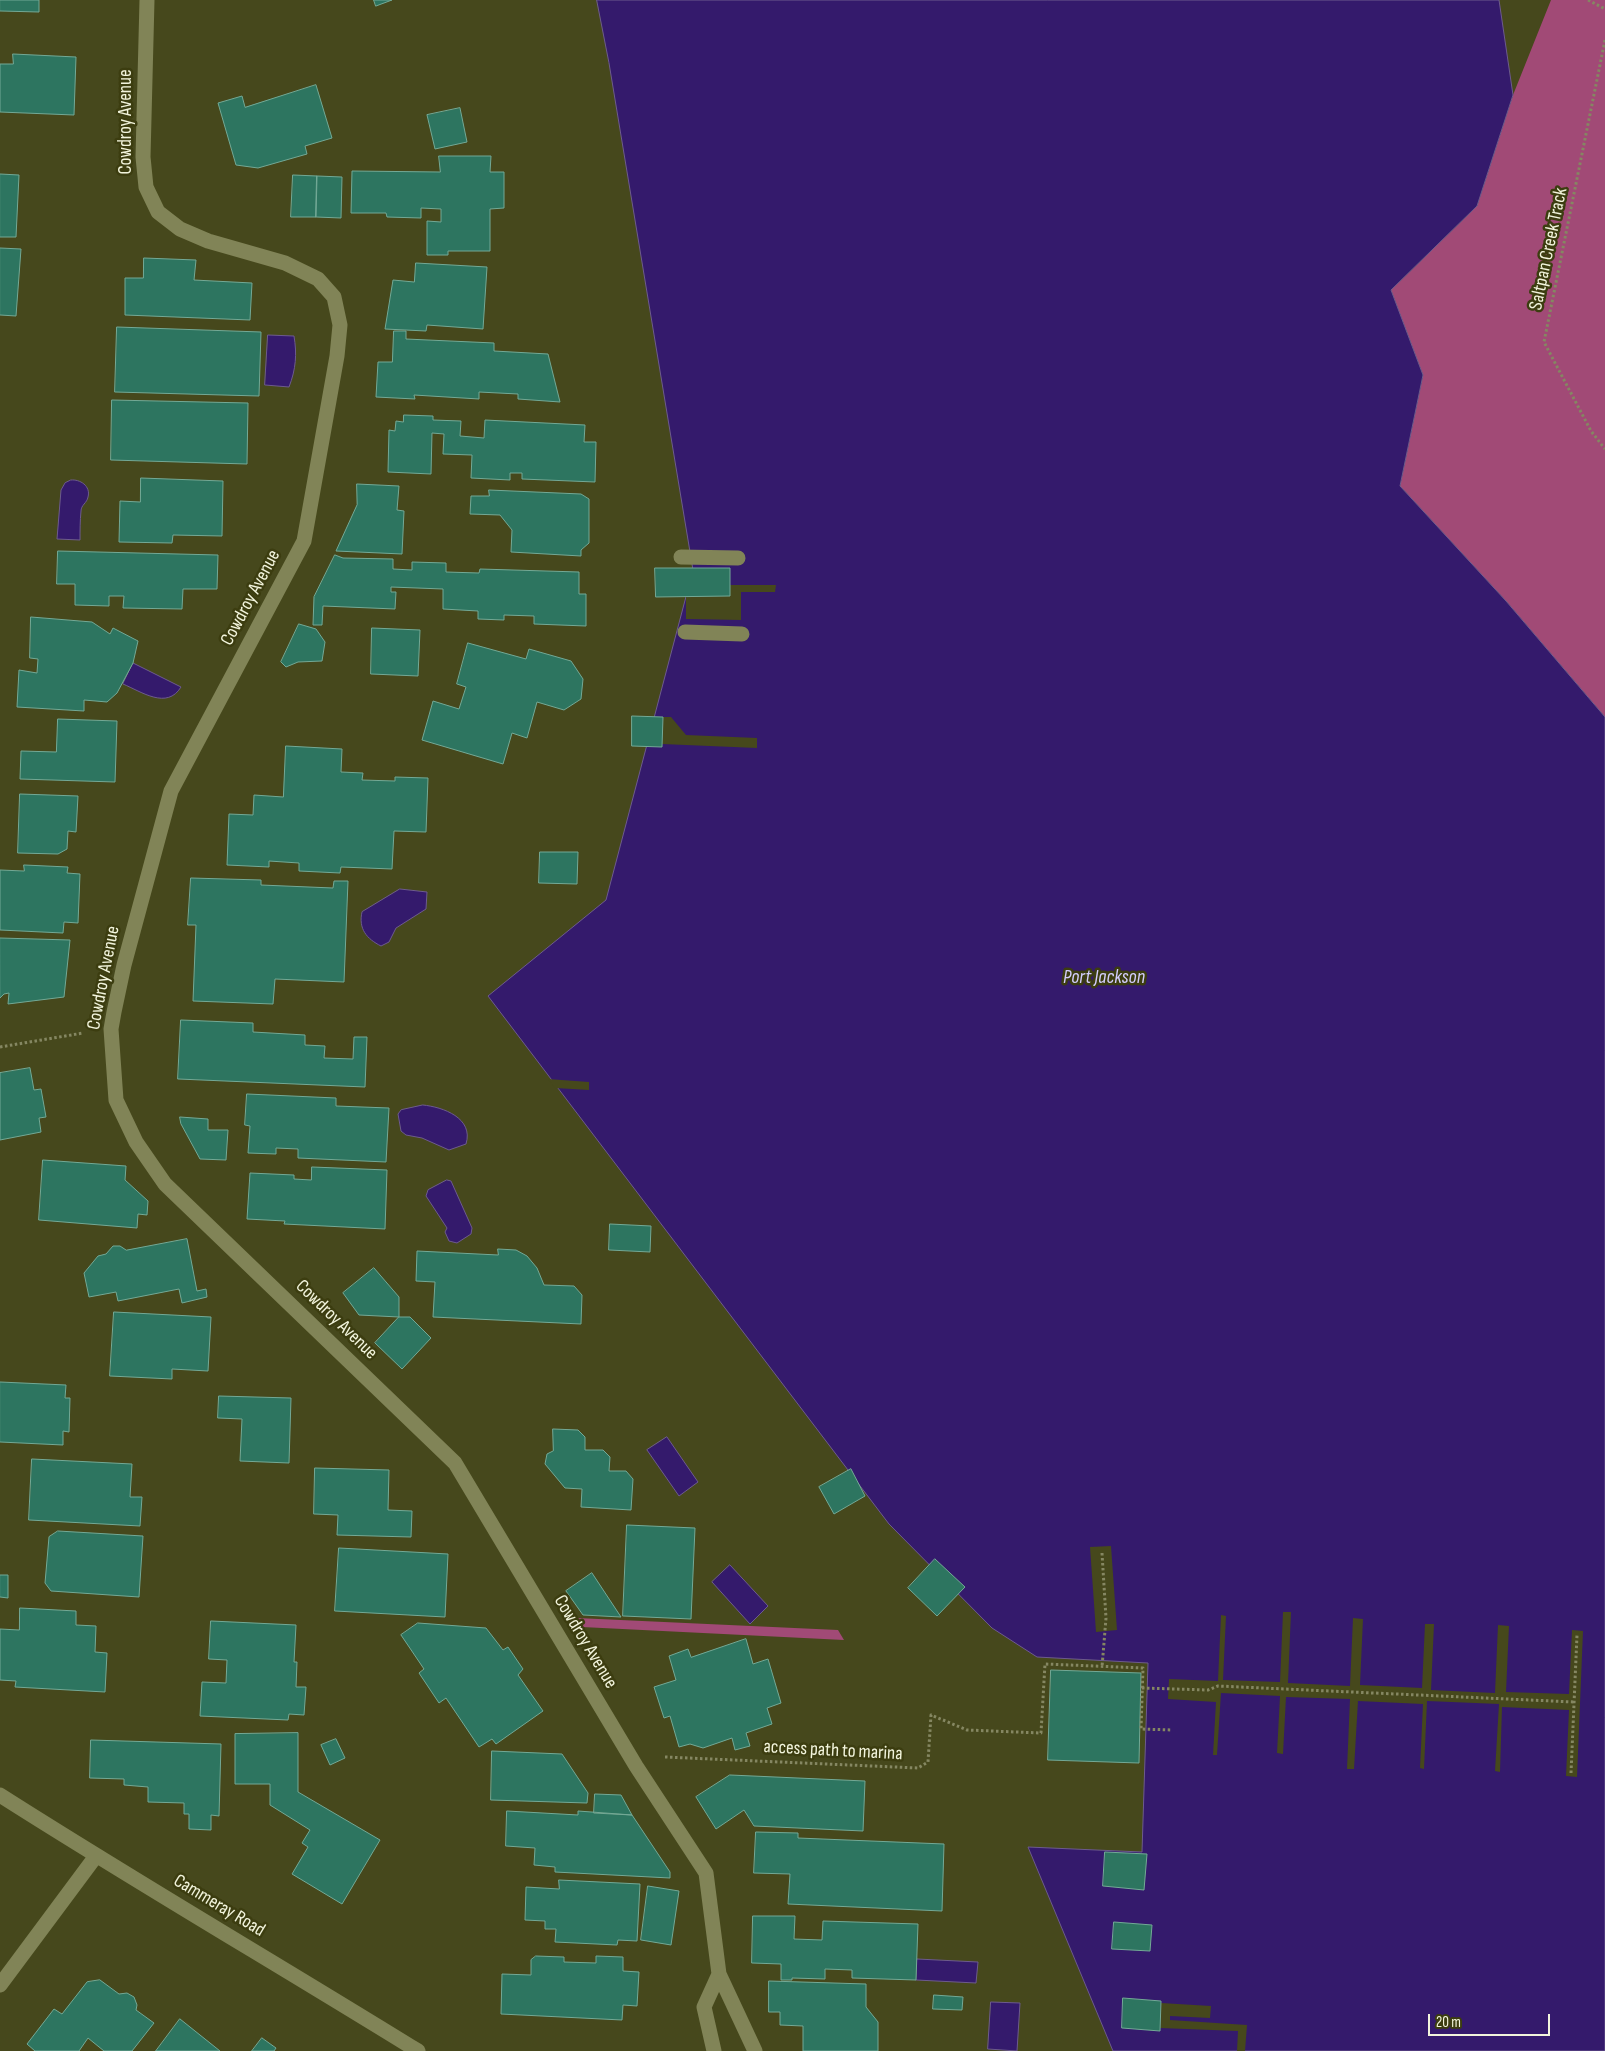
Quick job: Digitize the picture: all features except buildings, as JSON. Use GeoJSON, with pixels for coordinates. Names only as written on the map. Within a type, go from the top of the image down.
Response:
{"type":"FeatureCollection","features":[{"type":"Feature","properties":{"kind":"street","name":"Cowdroy Avenue"},"geometry":{"type":"LineString","coordinates":[[147,0],[143,157],[146,187],[158,212],[180,229],[208,241],[285,263],[318,279],[334,297],[340,325],[337,356],[304,541],[172,791],[124,965],[111,1029],[116,1100],[136,1142],[165,1184],[455,1463],[636,1766],[706,1874],[719,1974],[755,2051]]}},
{"type":"Feature","properties":{"kind":"street"},"geometry":{"type":"LineString","coordinates":[[681,557],[738,558]]}},
{"type":"Feature","properties":{"kind":"street"},"geometry":{"type":"LineString","coordinates":[[685,632],[742,634]]}},
{"type":"Feature","properties":{"kind":"street","name":"Cammeray Road"},"geometry":{"type":"LineString","coordinates":[[0,1794],[96,1856],[291,1972],[418,2051]]}},
{"type":"Feature","properties":{"kind":"street"},"geometry":{"type":"LineString","coordinates":[[0,1985],[96,1856]]}},
{"type":"Feature","properties":{"kind":"street"},"geometry":{"type":"LineString","coordinates":[[714,2051],[704,2007],[719,1974]]}},
{"type":"Feature","properties":{"kind":"path"},"geometry":{"type":"LineString","coordinates":[[1588,0],[1605,9]]}},
{"type":"Feature","properties":{"kind":"path","name":"Saltpan Creek Track"},"geometry":{"type":"LineString","coordinates":[[1605,40],[1544,342],[1592,431],[1605,449]]}},
{"type":"Feature","properties":{"kind":"path"},"geometry":{"type":"LineString","coordinates":[[0,1047],[111,1029]]}},
{"type":"Feature","properties":{"kind":"path"},"geometry":{"type":"LineString","coordinates":[[1102,1552],[1106,1618],[1102,1667],[1143,1668],[1141,1730],[1172,1730]]}},
{"type":"Feature","properties":{"kind":"path"},"geometry":{"type":"LineString","coordinates":[[1571,1773],[1577,1635]]}},
{"type":"Feature","properties":{"kind":"path","name":"access path to marina"},"geometry":{"type":"LineString","coordinates":[[636,1766],[667,1756],[918,1768],[928,1762],[931,1716],[967,1730],[1041,1733],[1045,1664],[1102,1667]]}},
{"type":"Feature","properties":{"kind":"path"},"geometry":{"type":"LineString","coordinates":[[1142,1688],[1208,1690],[1218,1686],[1574,1702]]}},
{"type":"Feature","properties":{"kind":"shaded area"},"geometry":{"type":"Polygon","coordinates":[[[1551,0],[1605,0],[1605,717],[1506,601],[1400,486],[1423,375],[1391,290],[1477,206],[1513,95],[1551,0]]]}},
{"type":"Feature","properties":{"kind":"shaded area"},"geometry":{"type":"Polygon","coordinates":[[[577,1618],[838,1630],[844,1640],[582,1627],[577,1618]]]}},
{"type":"Feature","properties":{"kind":"water","name":"Port Jackson"},"geometry":{"type":"Polygon","coordinates":[[[597,0],[1499,0],[1513,95],[1477,206],[1391,290],[1423,375],[1400,486],[1506,601],[1605,717],[1605,2051],[1113,2051],[1028,1847],[1142,1852],[1148,1663],[1037,1657],[992,1628],[889,1524],[488,996],[606,900],[693,570],[597,0]]]}},
{"type":"Feature","properties":{"kind":"water"},"geometry":{"type":"Polygon","coordinates":[[[268,335],[294,336],[295,362],[289,387],[265,385],[268,335]]]}},
{"type":"Feature","properties":{"kind":"water"},"geometry":{"type":"Polygon","coordinates":[[[71,480],[84,484],[88,490],[87,499],[81,509],[80,540],[57,539],[61,490],[65,483],[71,480]]]}},
{"type":"Feature","properties":{"kind":"water"},"geometry":{"type":"Polygon","coordinates":[[[133,663],[181,687],[175,694],[162,698],[146,695],[123,684],[133,663]]]}},
{"type":"Feature","properties":{"kind":"water"},"geometry":{"type":"Polygon","coordinates":[[[400,889],[427,892],[426,909],[396,928],[389,942],[381,946],[365,933],[361,924],[362,912],[400,889]]]}},
{"type":"Feature","properties":{"kind":"water"},"geometry":{"type":"Polygon","coordinates":[[[423,1105],[448,1111],[461,1121],[467,1135],[466,1144],[449,1150],[422,1138],[406,1135],[401,1131],[398,1114],[401,1110],[423,1105]]]}},
{"type":"Feature","properties":{"kind":"water"},"geometry":{"type":"Polygon","coordinates":[[[447,1180],[451,1181],[472,1228],[471,1234],[457,1243],[449,1241],[445,1232],[447,1228],[426,1196],[428,1190],[447,1180]]]}},
{"type":"Feature","properties":{"kind":"water"},"geometry":{"type":"Polygon","coordinates":[[[667,1437],[698,1482],[679,1496],[647,1450],[667,1437]]]}},
{"type":"Feature","properties":{"kind":"water"},"geometry":{"type":"Polygon","coordinates":[[[730,1565],[768,1606],[750,1624],[712,1582],[730,1565]]]}},
{"type":"Feature","properties":{"kind":"water"},"geometry":{"type":"Polygon","coordinates":[[[917,1959],[978,1962],[976,1983],[916,1980],[917,1959]]]}},
{"type":"Feature","properties":{"kind":"water"},"geometry":{"type":"Polygon","coordinates":[[[991,2002],[1020,2003],[1017,2051],[988,2049],[991,2002]]]}},
{"type":"Feature","properties":{"kind":"pier"},"geometry":{"type":"Polygon","coordinates":[[[730,585],[776,585],[775,592],[741,592],[741,620],[686,619],[686,596],[730,596],[730,585]]]}},
{"type":"Feature","properties":{"kind":"pier"},"geometry":{"type":"Polygon","coordinates":[[[663,717],[671,717],[686,735],[757,738],[757,748],[662,744],[663,717]]]}},
{"type":"Feature","properties":{"kind":"pier"},"geometry":{"type":"Polygon","coordinates":[[[548,1079],[589,1082],[589,1090],[555,1088],[548,1079]]]}},
{"type":"Feature","properties":{"kind":"pier"},"geometry":{"type":"Polygon","coordinates":[[[1111,1546],[1117,1630],[1096,1632],[1090,1547],[1111,1546]]]}},
{"type":"Feature","properties":{"kind":"pier"},"geometry":{"type":"Polygon","coordinates":[[[1283,1612],[1291,1612],[1288,1683],[1350,1686],[1353,1618],[1363,1619],[1360,1685],[1422,1688],[1425,1624],[1434,1624],[1431,1690],[1495,1693],[1498,1625],[1509,1626],[1506,1692],[1569,1694],[1572,1630],[1583,1631],[1577,1777],[1566,1776],[1569,1710],[1502,1707],[1500,1772],[1495,1771],[1499,1704],[1427,1701],[1424,1769],[1420,1768],[1423,1704],[1358,1701],[1354,1769],[1347,1769],[1350,1699],[1286,1697],[1283,1754],[1277,1753],[1280,1696],[1221,1693],[1217,1755],[1213,1755],[1216,1702],[1168,1699],[1169,1679],[1218,1681],[1221,1615],[1226,1616],[1223,1680],[1280,1682],[1283,1612]]]}},
{"type":"Feature","properties":{"kind":"pier"},"geometry":{"type":"Polygon","coordinates":[[[1161,2003],[1211,2006],[1210,2018],[1170,2016],[1170,2020],[1247,2025],[1245,2051],[1237,2051],[1238,2031],[1160,2028],[1161,2003]]]}}]}
